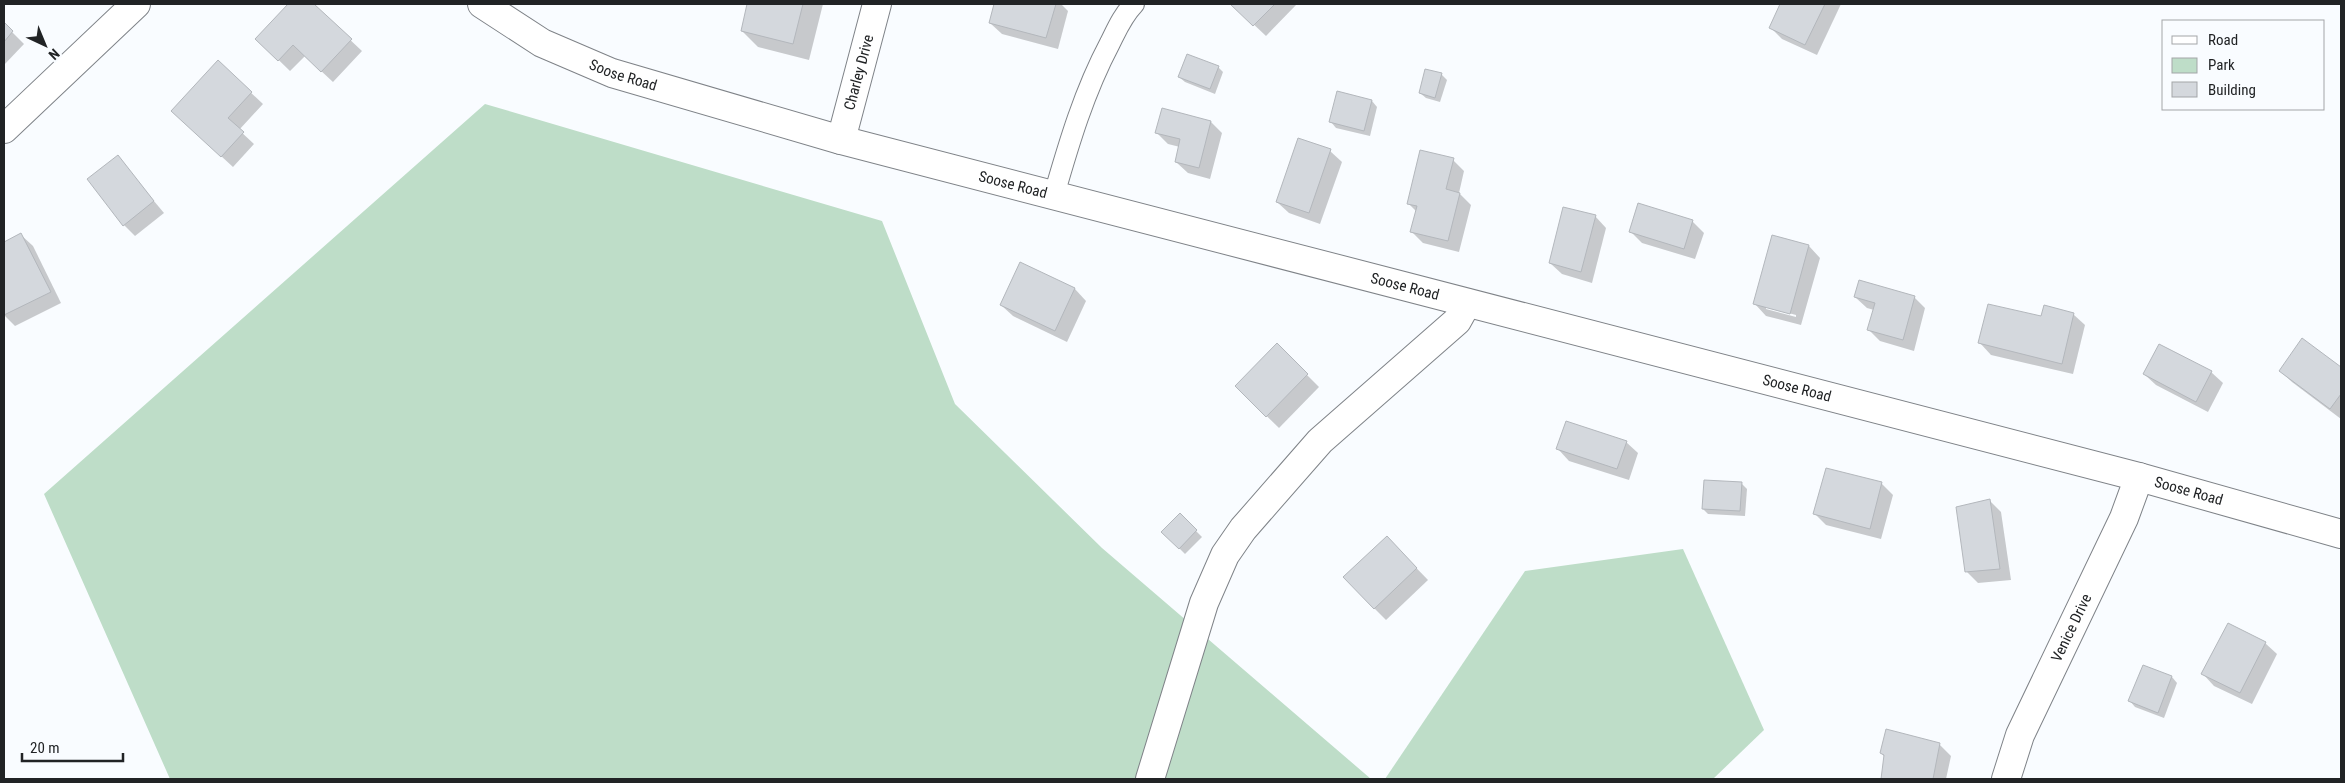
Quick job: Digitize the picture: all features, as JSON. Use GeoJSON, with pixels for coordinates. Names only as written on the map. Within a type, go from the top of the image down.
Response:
{"type":"FeatureCollection","features":[{"type":"Feature","properties":{"kind":"street"},"geometry":{"type":"LineString","coordinates":[[4,129],[136,4]]}},
{"type":"Feature","properties":{"kind":"street","name":"Soose Road"},"geometry":{"type":"LineString","coordinates":[[482,4],[542,43],[612,73],[841,140],[2139,477],[2341,534]]}},
{"type":"Feature","properties":{"kind":"street","name":"Charley Drive"},"geometry":{"type":"LineString","coordinates":[[841,140],[877,4]]}},
{"type":"Feature","properties":{"kind":"street"},"geometry":{"type":"LineString","coordinates":[[1150,779],[1204,603],[1225,555],[1243,529],[1320,441],[1457,321],[1467,303]]}},
{"type":"Feature","properties":{"kind":"street","name":"Venice Drive"},"geometry":{"type":"LineString","coordinates":[[2006,779],[2020,735],[2124,518],[2139,477]]}},
{"type":"Feature","properties":{"kind":"lane"},"geometry":{"type":"LineString","coordinates":[[1054,195],[1078,114],[1099,64],[1126,12],[1134,4]]}},
{"type":"Feature","properties":{"kind":"green space"},"geometry":{"type":"Polygon","coordinates":[[[485,104],[882,221],[955,404],[1102,548],[1371,779],[170,779],[44,494],[485,104]]]}},
{"type":"Feature","properties":{"kind":"green space"},"geometry":{"type":"Polygon","coordinates":[[[1683,549],[1764,730],[1713,779],[1385,779],[1525,571],[1683,549]]]}},
{"type":"Feature","properties":{"kind":"building"},"geometry":{"type":"Polygon","coordinates":[[[288,4],[314,4],[352,39],[321,72],[293,45],[278,61],[255,39],[288,4]]]}},
{"type":"Feature","properties":{"kind":"building"},"geometry":{"type":"Polygon","coordinates":[[[747,4],[803,4],[793,44],[741,31],[747,4]]]}},
{"type":"Feature","properties":{"kind":"building"},"geometry":{"type":"Polygon","coordinates":[[[994,4],[1056,4],[1046,38],[989,23],[994,4]]]}},
{"type":"Feature","properties":{"kind":"building"},"geometry":{"type":"Polygon","coordinates":[[[1230,4],[1275,4],[1253,26],[1230,4]]]}},
{"type":"Feature","properties":{"kind":"building"},"geometry":{"type":"Polygon","coordinates":[[[1780,4],[1825,4],[1805,45],[1769,28],[1780,4]]]}},
{"type":"Feature","properties":{"kind":"building"},"geometry":{"type":"Polygon","coordinates":[[[4,22],[13,31],[4,42],[4,22]]]}},
{"type":"Feature","properties":{"kind":"building"},"geometry":{"type":"Polygon","coordinates":[[[1187,54],[1219,66],[1210,89],[1178,77],[1187,54]]]}},
{"type":"Feature","properties":{"kind":"building"},"geometry":{"type":"Polygon","coordinates":[[[218,60],[252,92],[228,118],[244,132],[221,157],[171,111],[218,60]]]}},
{"type":"Feature","properties":{"kind":"building"},"geometry":{"type":"Polygon","coordinates":[[[1425,69],[1442,73],[1435,98],[1419,93],[1425,69]]]}},
{"type":"Feature","properties":{"kind":"building"},"geometry":{"type":"Polygon","coordinates":[[[1337,91],[1372,100],[1364,131],[1329,122],[1337,91]]]}},
{"type":"Feature","properties":{"kind":"building"},"geometry":{"type":"Polygon","coordinates":[[[1162,108],[1211,121],[1199,168],[1175,162],[1180,139],[1155,133],[1162,108]]]}},
{"type":"Feature","properties":{"kind":"building"},"geometry":{"type":"Polygon","coordinates":[[[1298,138],[1331,149],[1309,213],[1276,202],[1298,138]]]}},
{"type":"Feature","properties":{"kind":"building"},"geometry":{"type":"Polygon","coordinates":[[[1420,150],[1454,158],[1446,189],[1460,193],[1448,241],[1410,232],[1417,206],[1407,204],[1420,150]]]}},
{"type":"Feature","properties":{"kind":"building"},"geometry":{"type":"Polygon","coordinates":[[[118,155],[154,201],[123,226],[87,179],[118,155]]]}},
{"type":"Feature","properties":{"kind":"building"},"geometry":{"type":"Polygon","coordinates":[[[1638,203],[1693,220],[1684,249],[1629,232],[1638,203]]]}},
{"type":"Feature","properties":{"kind":"building"},"geometry":{"type":"Polygon","coordinates":[[[1563,207],[1596,215],[1581,272],[1549,263],[1563,207]]]}},
{"type":"Feature","properties":{"kind":"building"},"geometry":{"type":"Polygon","coordinates":[[[21,233],[51,292],[4,315],[4,242],[21,233]]]}},
{"type":"Feature","properties":{"kind":"building"},"geometry":{"type":"Polygon","coordinates":[[[1772,235],[1809,245],[1790,314],[1753,304],[1772,235]]]}},
{"type":"Feature","properties":{"kind":"building"},"geometry":{"type":"Polygon","coordinates":[[[1020,262],[1075,288],[1055,331],[1000,305],[1020,262]]]}},
{"type":"Feature","properties":{"kind":"building"},"geometry":{"type":"Polygon","coordinates":[[[1859,280],[1915,296],[1903,340],[1867,330],[1875,303],[1854,297],[1859,280]]]}},
{"type":"Feature","properties":{"kind":"building"},"geometry":{"type":"Polygon","coordinates":[[[1988,304],[2041,316],[2044,305],[2074,313],[2062,364],[1978,343],[1988,304]]]}},
{"type":"Feature","properties":{"kind":"building"},"geometry":{"type":"Polygon","coordinates":[[[2302,338],[2341,367],[2341,394],[2330,409],[2279,371],[2302,338]]]}},
{"type":"Feature","properties":{"kind":"building"},"geometry":{"type":"Polygon","coordinates":[[[1277,343],[1308,374],[1266,417],[1235,386],[1277,343]]]}},
{"type":"Feature","properties":{"kind":"building"},"geometry":{"type":"Polygon","coordinates":[[[2159,344],[2212,371],[2196,402],[2143,374],[2159,344]]]}},
{"type":"Feature","properties":{"kind":"building"},"geometry":{"type":"Polygon","coordinates":[[[1566,421],[1627,441],[1617,469],[1556,449],[1566,421]]]}},
{"type":"Feature","properties":{"kind":"building"},"geometry":{"type":"Polygon","coordinates":[[[1826,468],[1882,482],[1870,529],[1813,514],[1826,468]]]}},
{"type":"Feature","properties":{"kind":"building"},"geometry":{"type":"Polygon","coordinates":[[[1704,480],[1742,482],[1740,511],[1702,509],[1704,480]]]}},
{"type":"Feature","properties":{"kind":"building"},"geometry":{"type":"Polygon","coordinates":[[[1990,499],[2000,569],[1965,572],[1956,507],[1990,499]]]}},
{"type":"Feature","properties":{"kind":"building"},"geometry":{"type":"Polygon","coordinates":[[[1180,513],[1197,530],[1179,549],[1161,532],[1180,513]]]}},
{"type":"Feature","properties":{"kind":"building"},"geometry":{"type":"Polygon","coordinates":[[[1387,536],[1417,568],[1374,609],[1343,577],[1387,536]]]}},
{"type":"Feature","properties":{"kind":"building"},"geometry":{"type":"Polygon","coordinates":[[[2228,623],[2266,642],[2240,693],[2201,674],[2228,623]]]}},
{"type":"Feature","properties":{"kind":"building"},"geometry":{"type":"Polygon","coordinates":[[[2143,665],[2172,676],[2158,713],[2128,701],[2143,665]]]}},
{"type":"Feature","properties":{"kind":"building"},"geometry":{"type":"Polygon","coordinates":[[[1886,729],[1940,743],[1933,779],[1881,779],[1884,755],[1880,753],[1886,729]]]}}]}
